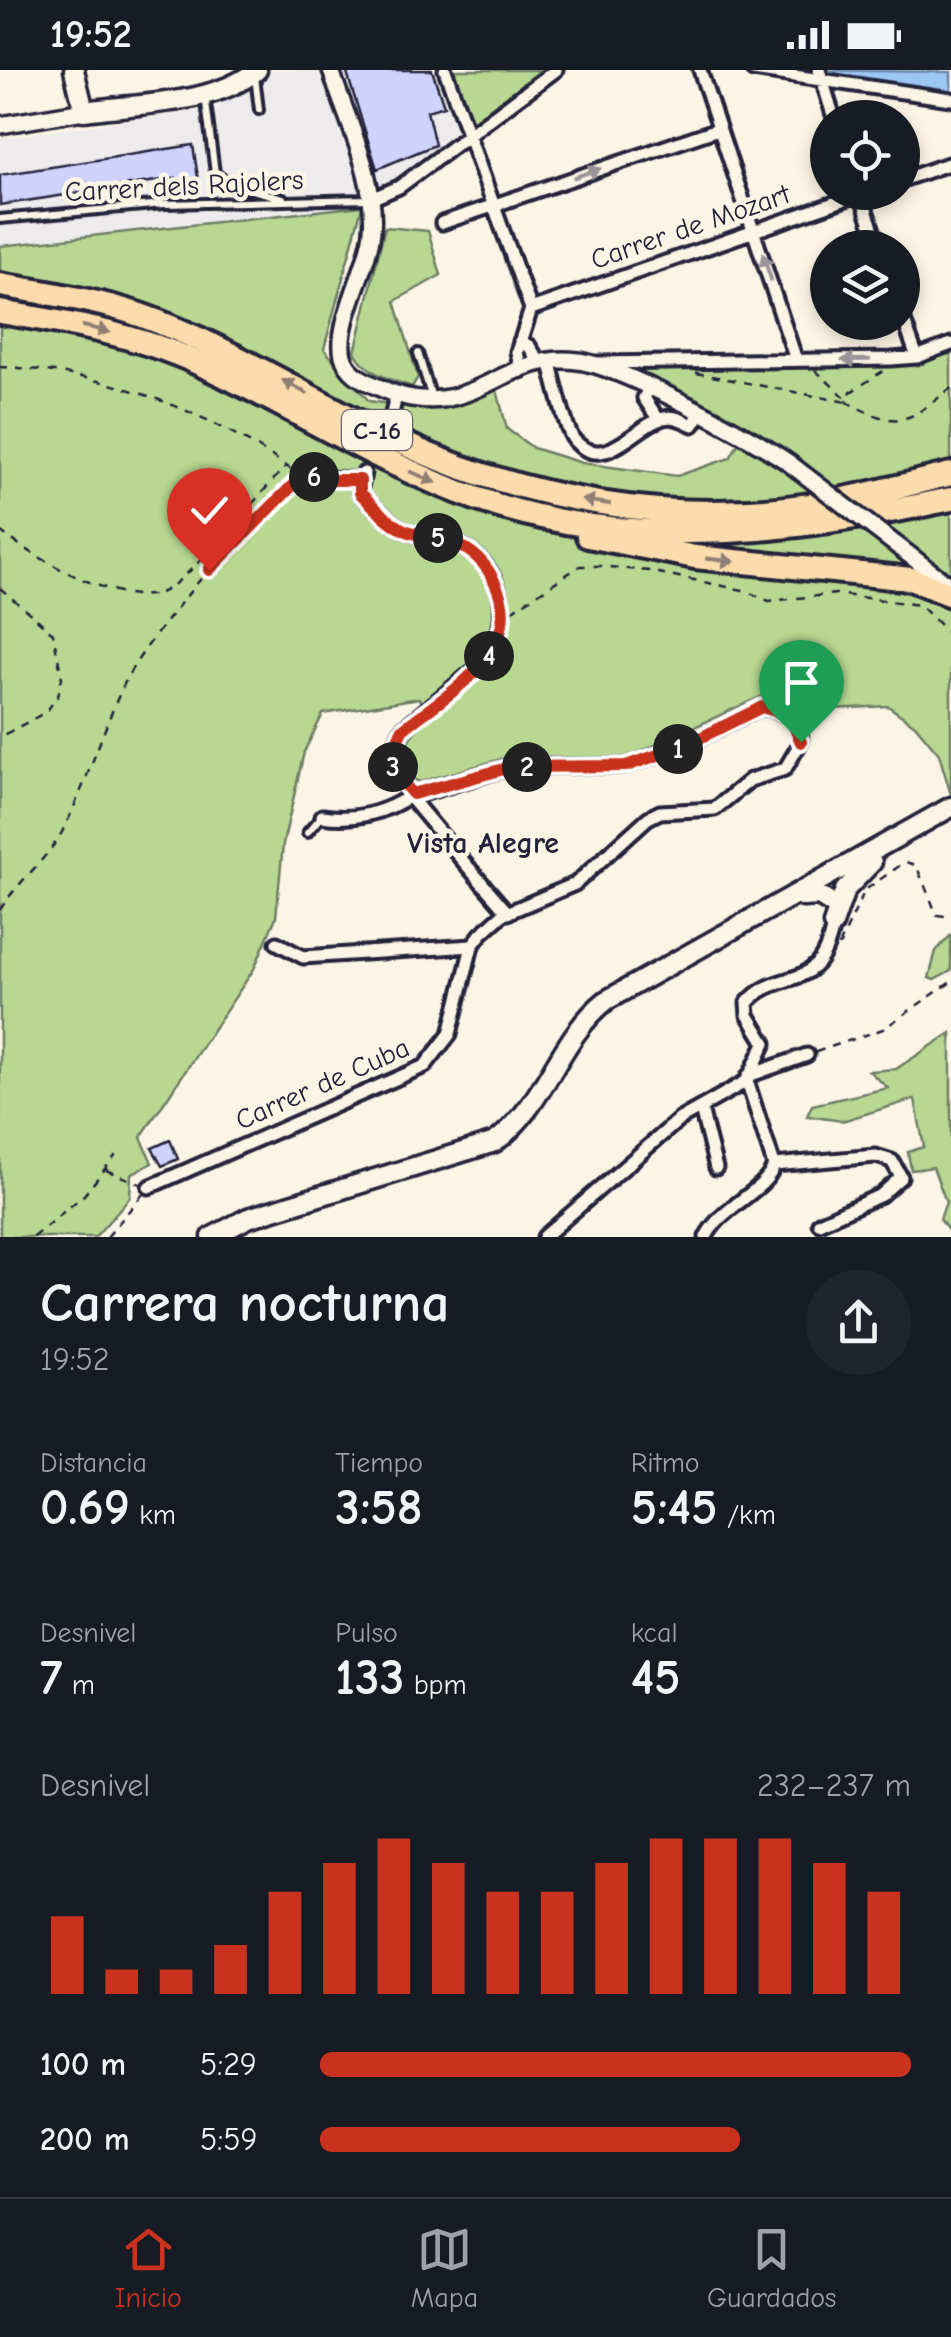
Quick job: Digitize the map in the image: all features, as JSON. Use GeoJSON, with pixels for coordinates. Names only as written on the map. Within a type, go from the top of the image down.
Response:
{"type":"FeatureCollection","features":[{"type":"Feature","properties":{"kind":"highway","name":"C-16"},"geometry":{"type":"LineString","coordinates":[[0,286],[76,298],[155,321],[234,356],[398,441],[501,481],[616,506],[693,511],[809,505],[951,474]]}},
{"type":"Feature","properties":{"kind":"highway","name":"C-16"},"geometry":{"type":"LineString","coordinates":[[0,312],[72,323],[161,348],[256,391],[393,464],[524,514],[586,525],[712,533],[806,525],[951,498]]}},
{"type":"Feature","properties":{"kind":"highway"},"geometry":{"type":"LineString","coordinates":[[524,514],[617,544],[695,558],[911,579],[951,596]]}},
{"type":"Feature","properties":{"kind":"main road"},"geometry":{"type":"LineString","coordinates":[[74,70],[84,111],[205,93],[237,84],[255,71]]}},
{"type":"Feature","properties":{"kind":"main road"},"geometry":{"type":"LineString","coordinates":[[212,1237],[248,1218],[495,1142],[524,1115],[595,1009],[951,808]]}},
{"type":"Feature","properties":{"kind":"main road"},"geometry":{"type":"LineString","coordinates":[[716,938],[872,862],[951,818]]}},
{"type":"Feature","properties":{"kind":"main road"},"geometry":{"type":"LineString","coordinates":[[833,914],[845,890],[872,862]]}},
{"type":"Feature","properties":{"kind":"main road"},"geometry":{"type":"LineString","coordinates":[[828,884],[846,864]]}},
{"type":"Feature","properties":{"kind":"main road"},"geometry":{"type":"LineString","coordinates":[[828,884],[833,914]]}},
{"type":"Feature","properties":{"kind":"main road"},"geometry":{"type":"LineString","coordinates":[[803,897],[819,896],[833,914]]}},
{"type":"Feature","properties":{"kind":"street"},"geometry":{"type":"LineString","coordinates":[[331,70],[371,199],[371,238],[343,336],[344,356],[356,375],[396,395],[433,402],[544,362],[884,359],[917,357],[951,344]]}},
{"type":"Feature","properties":{"kind":"street"},"geometry":{"type":"LineString","coordinates":[[445,70],[531,309],[520,341],[521,370]]}},
{"type":"Feature","properties":{"kind":"street"},"geometry":{"type":"LineString","coordinates":[[371,199],[396,188],[556,70]]}},
{"type":"Feature","properties":{"kind":"street"},"geometry":{"type":"LineString","coordinates":[[700,70],[796,360]]}},
{"type":"Feature","properties":{"kind":"street"},"geometry":{"type":"LineString","coordinates":[[753,70],[820,76],[951,100]]}},
{"type":"Feature","properties":{"kind":"street"},"geometry":{"type":"LineString","coordinates":[[820,76],[828,100]]}},
{"type":"Feature","properties":{"kind":"street"},"geometry":{"type":"LineString","coordinates":[[0,125],[84,111]]}},
{"type":"Feature","properties":{"kind":"street"},"geometry":{"type":"LineString","coordinates":[[442,223],[718,129]]}},
{"type":"Feature","properties":{"kind":"street"},"geometry":{"type":"LineString","coordinates":[[920,174],[951,163]]}},
{"type":"Feature","properties":{"kind":"street","name":"Carrer de Mozart"},"geometry":{"type":"LineString","coordinates":[[531,309],[810,210]]}},
{"type":"Feature","properties":{"kind":"street"},"geometry":{"type":"LineString","coordinates":[[911,340],[917,357]]}},
{"type":"Feature","properties":{"kind":"street"},"geometry":{"type":"LineString","coordinates":[[520,341],[544,362],[572,440],[584,448],[614,450],[659,420],[676,418],[694,425],[700,414]]}},
{"type":"Feature","properties":{"kind":"street"},"geometry":{"type":"LineString","coordinates":[[592,364],[649,388],[790,464],[951,587]]}},
{"type":"Feature","properties":{"kind":"street"},"geometry":{"type":"LineString","coordinates":[[649,388],[644,398],[659,420]]}},
{"type":"Feature","properties":{"kind":"street"},"geometry":{"type":"LineString","coordinates":[[390,424],[396,395]]}},
{"type":"Feature","properties":{"kind":"street"},"geometry":{"type":"LineString","coordinates":[[325,478],[362,476],[360,493],[404,530],[450,541],[482,562],[494,580],[505,614],[495,648],[485,661],[402,730],[396,740],[394,773],[508,912]]}},
{"type":"Feature","properties":{"kind":"street"},"geometry":{"type":"LineString","coordinates":[[277,943],[303,957],[472,946],[508,912],[575,884],[648,818],[715,809],[750,780],[784,769],[799,752],[800,730],[789,715],[762,707],[684,746],[626,766],[511,767],[412,796],[348,820],[322,816]]}},
{"type":"Feature","properties":{"kind":"street"},"geometry":{"type":"LineString","coordinates":[[706,1237],[723,1212],[767,1179],[774,1165],[747,1078],[765,1043],[748,1014],[747,1004],[758,994],[802,976],[826,952],[833,914]]}},
{"type":"Feature","properties":{"kind":"street","name":"Carrer de Cuba"},"geometry":{"type":"LineString","coordinates":[[149,1186],[426,1066],[450,1034],[472,946]]}},
{"type":"Feature","properties":{"kind":"street"},"geometry":{"type":"LineString","coordinates":[[544,1237],[631,1158],[700,1108],[747,1078],[807,1054]]}},
{"type":"Feature","properties":{"kind":"street"},"geometry":{"type":"LineString","coordinates":[[700,1108],[716,1168]]}},
{"type":"Feature","properties":{"kind":"street"},"geometry":{"type":"LineString","coordinates":[[774,1165],[876,1156],[896,1167],[901,1176],[891,1189],[820,1223]]}},
{"type":"Feature","properties":{"kind":"lane"},"geometry":{"type":"LineString","coordinates":[[255,71],[259,110]]}},
{"type":"Feature","properties":{"kind":"lane"},"geometry":{"type":"LineString","coordinates":[[205,93],[213,165],[229,184],[285,199]]}},
{"type":"Feature","properties":{"kind":"lane","name":"Carrer dels Rajolers"},"geometry":{"type":"LineString","coordinates":[[0,219],[285,199],[371,199]]}},
{"type":"Feature","properties":{"kind":"lane"},"geometry":{"type":"LineString","coordinates":[[418,354],[433,402]]}},
{"type":"Feature","properties":{"kind":"lane"},"geometry":{"type":"LineString","coordinates":[[412,401],[426,380]]}},
{"type":"Feature","properties":{"kind":"lane"},"geometry":{"type":"LineString","coordinates":[[307,833],[322,816]]}},
{"type":"Feature","properties":{"kind":"path"},"geometry":{"type":"LineString","coordinates":[[847,400],[863,382],[883,372],[884,359]]}},
{"type":"Feature","properties":{"kind":"path"},"geometry":{"type":"LineString","coordinates":[[0,368],[112,384],[245,440],[303,478],[325,478]]}},
{"type":"Feature","properties":{"kind":"path"},"geometry":{"type":"LineString","coordinates":[[814,369],[847,400],[881,419],[898,422],[920,415],[951,388]]}},
{"type":"Feature","properties":{"kind":"path"},"geometry":{"type":"LineString","coordinates":[[688,372],[847,400]]}},
{"type":"Feature","properties":{"kind":"path"},"geometry":{"type":"LineString","coordinates":[[0,531],[99,586],[139,596],[158,594],[192,568],[286,466]]}},
{"type":"Feature","properties":{"kind":"path"},"geometry":{"type":"LineString","coordinates":[[0,910],[60,835],[140,656],[192,589],[303,478]]}},
{"type":"Feature","properties":{"kind":"path"},"geometry":{"type":"LineString","coordinates":[[505,614],[580,566],[599,566],[649,570],[743,590],[769,601],[836,594],[920,605],[951,636]]}},
{"type":"Feature","properties":{"kind":"path"},"geometry":{"type":"LineString","coordinates":[[0,588],[50,630],[58,646],[62,678],[58,696],[46,712],[0,737]]}},
{"type":"Feature","properties":{"kind":"path"},"geometry":{"type":"LineString","coordinates":[[826,952],[836,951],[868,887],[905,862],[916,865],[937,915],[951,916]]}},
{"type":"Feature","properties":{"kind":"path"},"geometry":{"type":"LineString","coordinates":[[807,1054],[882,1029],[951,982]]}},
{"type":"Feature","properties":{"kind":"path"},"geometry":{"type":"LineString","coordinates":[[32,1237],[84,1195],[116,1155]]}},
{"type":"Feature","properties":{"kind":"path"},"geometry":{"type":"LineString","coordinates":[[104,1170],[149,1186],[107,1237]]}},
{"type":"Feature","properties":{"kind":"shaded area"},"geometry":{"type":"Polygon","coordinates":[[[268,70],[436,70],[464,137],[362,206],[0,246],[0,138],[217,108],[268,70]]]}},
{"type":"Feature","properties":{"kind":"green space"},"geometry":{"type":"Polygon","coordinates":[[[454,70],[541,70],[471,123],[454,70]]]}},
{"type":"Feature","properties":{"kind":"green space"},"geometry":{"type":"Polygon","coordinates":[[[362,206],[324,349],[369,401],[423,409],[497,390],[507,429],[533,448],[582,463],[677,476],[730,458],[747,428],[625,367],[772,369],[951,354],[951,795],[939,754],[915,725],[888,706],[814,710],[788,698],[764,695],[627,758],[508,757],[420,782],[409,778],[404,759],[411,736],[432,717],[419,698],[323,714],[304,752],[283,844],[276,917],[254,969],[141,1137],[152,1163],[131,1174],[130,1197],[95,1237],[0,1237],[0,246],[362,206]]]}},
{"type":"Feature","properties":{"kind":"green space"},"geometry":{"type":"Polygon","coordinates":[[[385,227],[428,231],[441,275],[395,301],[418,377],[412,387],[373,371],[355,352],[385,227]]]}},
{"type":"Feature","properties":{"kind":"green space"},"geometry":{"type":"Polygon","coordinates":[[[951,935],[951,971],[934,980],[929,978],[936,951],[951,935]]]}},
{"type":"Feature","properties":{"kind":"green space"},"geometry":{"type":"Polygon","coordinates":[[[951,1033],[951,1235],[940,1219],[946,1202],[933,1167],[911,1170],[908,1152],[924,1147],[915,1099],[842,1121],[807,1116],[812,1105],[888,1088],[869,1071],[896,1069],[951,1033]]]}},
{"type":"Feature","properties":{"kind":"water"},"geometry":{"type":"Polygon","coordinates":[[[800,70],[951,72],[951,93],[800,70]]]}},
{"type":"Feature","properties":{"kind":"building"},"geometry":{"type":"Polygon","coordinates":[[[346,70],[432,70],[444,106],[427,111],[435,145],[377,169],[346,70]]]}},
{"type":"Feature","properties":{"kind":"building"},"geometry":{"type":"Polygon","coordinates":[[[193,145],[200,191],[178,194],[176,178],[0,205],[0,175],[193,145]]]}},
{"type":"Feature","properties":{"kind":"building"},"geometry":{"type":"Polygon","coordinates":[[[170,1140],[178,1159],[162,1166],[152,1148],[170,1140]]]}},
{"type":"Feature","properties":{"kind":"district","name":"Vista Alegre"},"geometry":{"type":"Point","coordinates":[483,843]}},
{"type":"Feature","properties":{"kind":"route"},"geometry":{"type":"LineString","coordinates":[[209,570],[284,492],[306,476],[360,480],[360,493],[404,530],[450,541],[468,549],[482,562],[501,597],[505,614],[502,629],[485,661],[402,730],[396,740],[392,753],[394,773],[413,794],[511,767],[626,766],[684,746],[762,707],[778,708],[789,715],[800,730],[801,742]]}}]}
